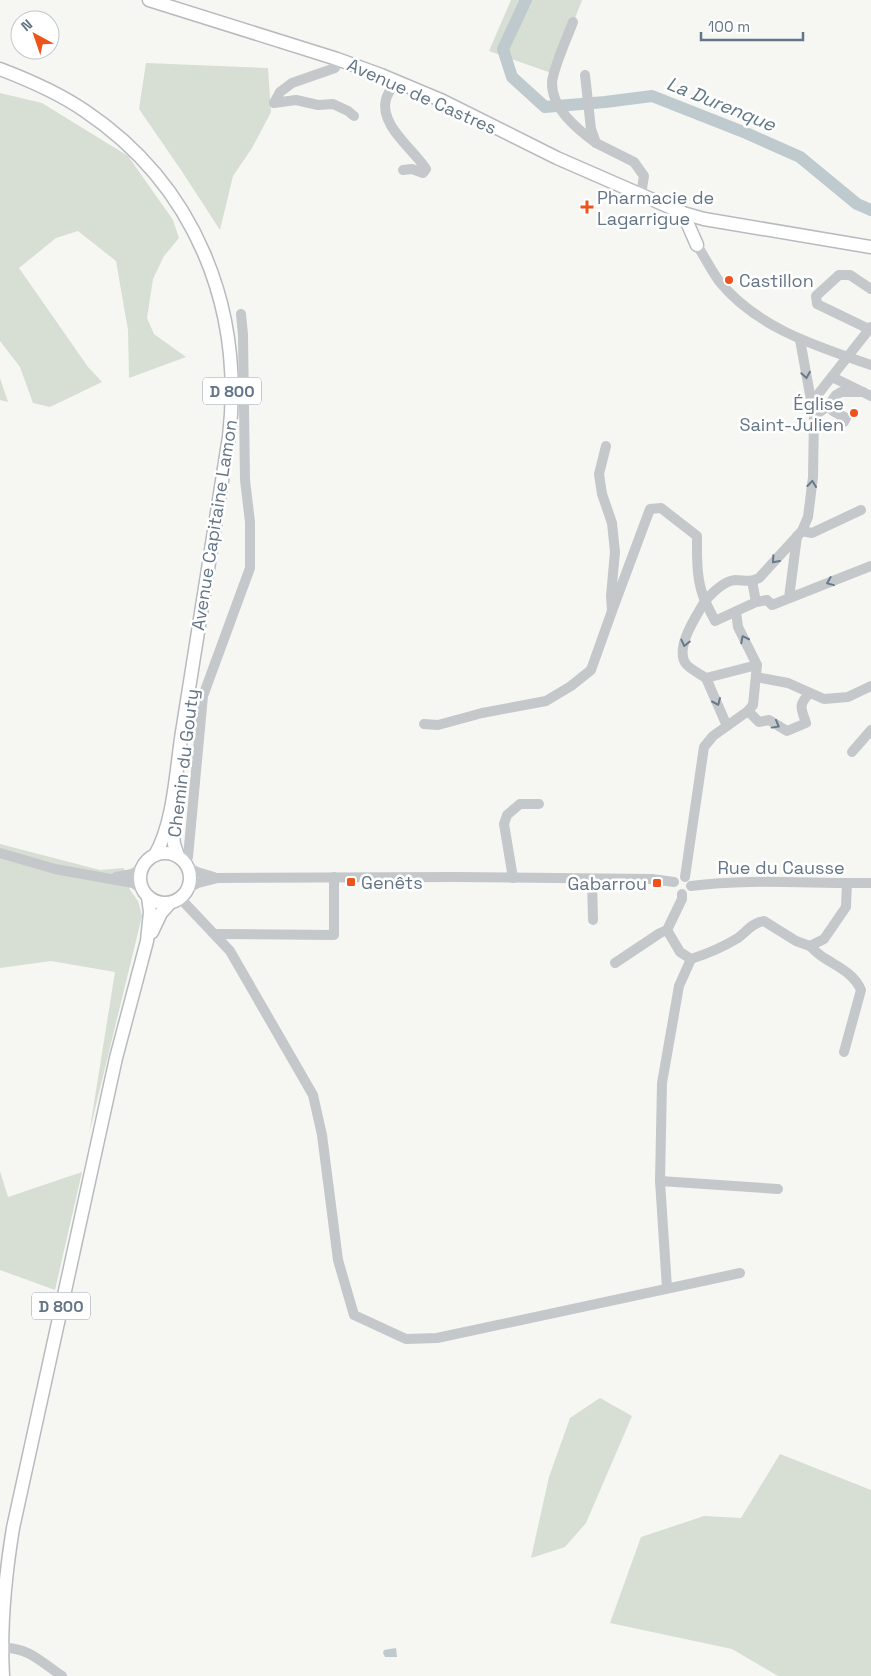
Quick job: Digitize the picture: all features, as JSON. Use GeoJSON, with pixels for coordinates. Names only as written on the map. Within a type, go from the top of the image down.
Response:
{"type":"FeatureCollection","features":[{"type":"Feature","properties":{"kind":"main road","name":"Avenue de Castres"},"geometry":{"type":"LineString","coordinates":[[150,0],[337,59],[394,81],[443,101],[557,158],[683,213],[704,219],[871,247]]}},
{"type":"Feature","properties":{"kind":"main road","name":"Avenue Capitaine Lamon"},"geometry":{"type":"LineString","coordinates":[[0,69],[40,86],[84,110],[119,138],[150,168],[168,191],[192,229],[212,273],[225,320],[231,360],[231,423],[170,812],[164,837],[155,855]]}},
{"type":"Feature","properties":{"kind":"main road"},"geometry":{"type":"LineString","coordinates":[[683,213],[697,245]]}},
{"type":"Feature","properties":{"kind":"main road","name":"Avenue Capitaine Lamon"},"geometry":{"type":"LineString","coordinates":[[170,812],[174,844],[183,862]]}},
{"type":"Feature","properties":{"kind":"main road"},"geometry":{"type":"LineString","coordinates":[[163,853],[171,853],[183,862],[190,881],[180,896],[162,903],[155,901],[145,893],[140,875],[142,868],[149,858],[163,853]]}},
{"type":"Feature","properties":{"kind":"main road","name":"D 800"},"geometry":{"type":"LineString","coordinates":[[4,1676],[1,1633],[8,1559],[20,1496],[116,1058],[147,941],[150,912],[145,893]]}},
{"type":"Feature","properties":{"kind":"main road","name":"D 800"},"geometry":{"type":"LineString","coordinates":[[147,941],[160,913],[180,896]]}},
{"type":"Feature","properties":{"kind":"street"},"geometry":{"type":"LineString","coordinates":[[573,22],[552,81],[554,98],[580,131],[596,143],[634,162],[644,176],[641,195]]}},
{"type":"Feature","properties":{"kind":"street"},"geometry":{"type":"LineString","coordinates":[[337,59],[335,68],[292,83],[280,92],[274,103],[296,100],[318,104],[333,104],[354,116]]}},
{"type":"Feature","properties":{"kind":"street"},"geometry":{"type":"LineString","coordinates":[[585,75],[591,129],[596,143]]}},
{"type":"Feature","properties":{"kind":"street"},"geometry":{"type":"LineString","coordinates":[[394,81],[386,100],[386,114],[391,126],[426,169],[423,173],[412,169],[403,170]]}},
{"type":"Feature","properties":{"kind":"street"},"geometry":{"type":"LineString","coordinates":[[697,245],[719,281],[743,305],[760,318],[800,340],[871,365]]}},
{"type":"Feature","properties":{"kind":"street"},"geometry":{"type":"LineString","coordinates":[[813,412],[819,394],[870,328],[817,304],[816,296],[839,275],[850,275],[871,289]]}},
{"type":"Feature","properties":{"kind":"street","name":"Chemin du Gouty"},"geometry":{"type":"LineString","coordinates":[[183,862],[188,857],[203,696],[250,568],[250,522],[245,480],[241,314]]}},
{"type":"Feature","properties":{"kind":"street"},"geometry":{"type":"LineString","coordinates":[[727,726],[706,678],[686,664],[682,654],[688,630],[705,601],[715,590],[733,580],[752,581],[759,578],[799,534],[808,516],[813,477],[813,412],[800,340]]}},
{"type":"Feature","properties":{"kind":"street"},"geometry":{"type":"LineString","coordinates":[[832,376],[867,394]]}},
{"type":"Feature","properties":{"kind":"street"},"geometry":{"type":"LineString","coordinates":[[813,412],[828,406],[836,395],[841,392],[867,394]]}},
{"type":"Feature","properties":{"kind":"street"},"geometry":{"type":"LineString","coordinates":[[828,406],[833,412],[846,418],[844,422]]}},
{"type":"Feature","properties":{"kind":"street"},"geometry":{"type":"LineString","coordinates":[[606,446],[599,474],[602,494],[612,523],[615,552],[610,596],[612,611]]}},
{"type":"Feature","properties":{"kind":"street"},"geometry":{"type":"LineString","coordinates":[[424,724],[438,725],[482,713],[546,701],[571,686],[591,670],[650,509],[661,508],[697,536],[697,566],[700,589],[715,621],[756,602],[767,600],[772,605],[871,566]]}},
{"type":"Feature","properties":{"kind":"street"},"geometry":{"type":"LineString","coordinates":[[799,534],[812,533],[861,510]]}},
{"type":"Feature","properties":{"kind":"street"},"geometry":{"type":"LineString","coordinates":[[789,598],[799,534]]}},
{"type":"Feature","properties":{"kind":"street"},"geometry":{"type":"LineString","coordinates":[[752,581],[756,602]]}},
{"type":"Feature","properties":{"kind":"street"},"geometry":{"type":"LineString","coordinates":[[685,877],[704,747],[713,736],[748,711],[753,705],[757,665],[738,627],[736,612]]}},
{"type":"Feature","properties":{"kind":"street"},"geometry":{"type":"LineString","coordinates":[[706,678],[757,665]]}},
{"type":"Feature","properties":{"kind":"street"},"geometry":{"type":"LineString","coordinates":[[756,677],[788,683],[809,694],[824,699],[848,698],[871,686]]}},
{"type":"Feature","properties":{"kind":"street"},"geometry":{"type":"LineString","coordinates":[[748,711],[759,722],[769,720],[786,731],[806,723],[801,708],[801,701],[809,694]]}},
{"type":"Feature","properties":{"kind":"street"},"geometry":{"type":"LineString","coordinates":[[852,752],[871,730]]}},
{"type":"Feature","properties":{"kind":"street"},"geometry":{"type":"LineString","coordinates":[[513,878],[504,824],[507,815],[520,804],[539,804]]}},
{"type":"Feature","properties":{"kind":"street"},"geometry":{"type":"LineString","coordinates":[[0,853],[54,869],[133,883],[145,893]]}},
{"type":"Feature","properties":{"kind":"street"},"geometry":{"type":"LineString","coordinates":[[183,862],[197,872],[218,878]]}},
{"type":"Feature","properties":{"kind":"street"},"geometry":{"type":"LineString","coordinates":[[110,878],[132,874],[142,868]]}},
{"type":"Feature","properties":{"kind":"street"},"geometry":{"type":"LineString","coordinates":[[674,882],[652,879],[334,876],[218,878],[198,883],[180,896],[230,951],[313,1095],[322,1135],[338,1260],[354,1315],[406,1339],[437,1338],[740,1273]]}},
{"type":"Feature","properties":{"kind":"street"},"geometry":{"type":"LineString","coordinates":[[216,934],[334,935],[334,876]]}},
{"type":"Feature","properties":{"kind":"street"},"geometry":{"type":"LineString","coordinates":[[674,882],[677,878],[685,877],[690,880],[690,891],[682,894]]}},
{"type":"Feature","properties":{"kind":"street"},"geometry":{"type":"LineString","coordinates":[[592,879],[593,920]]}},
{"type":"Feature","properties":{"kind":"street","name":"Rue du Causse"},"geometry":{"type":"LineString","coordinates":[[691,886],[719,882],[760,881],[871,883]]}},
{"type":"Feature","properties":{"kind":"street"},"geometry":{"type":"LineString","coordinates":[[674,882],[675,890],[682,894]]}},
{"type":"Feature","properties":{"kind":"street"},"geometry":{"type":"LineString","coordinates":[[810,946],[824,939],[846,908],[847,883]]}},
{"type":"Feature","properties":{"kind":"street"},"geometry":{"type":"LineString","coordinates":[[614,963],[667,930],[682,899],[682,894]]}},
{"type":"Feature","properties":{"kind":"street"},"geometry":{"type":"LineString","coordinates":[[667,1288],[660,1182],[662,1083],[679,986],[691,959],[719,948],[758,922],[764,921],[796,941],[810,946],[823,958],[851,975],[858,982],[861,990],[844,1052]]}},
{"type":"Feature","properties":{"kind":"street"},"geometry":{"type":"LineString","coordinates":[[667,930],[680,952],[691,959]]}},
{"type":"Feature","properties":{"kind":"street"},"geometry":{"type":"LineString","coordinates":[[660,1182],[778,1189]]}},
{"type":"Feature","properties":{"kind":"street"},"geometry":{"type":"LineString","coordinates":[[3,1648],[16,1649],[33,1655],[62,1676]]}},
{"type":"Feature","properties":{"kind":"shaded area"},"geometry":{"type":"Polygon","coordinates":[[[511,0],[582,0],[554,74],[489,51],[511,0]]]}},
{"type":"Feature","properties":{"kind":"shaded area"},"geometry":{"type":"Polygon","coordinates":[[[146,63],[268,68],[271,112],[252,148],[233,176],[220,230],[139,109],[146,63]]]}},
{"type":"Feature","properties":{"kind":"shaded area"},"geometry":{"type":"Polygon","coordinates":[[[0,93],[42,103],[128,156],[173,220],[179,238],[164,256],[153,279],[147,318],[154,334],[186,357],[129,378],[128,330],[116,261],[78,231],[56,238],[19,268],[88,367],[102,382],[50,407],[33,403],[20,367],[0,341],[0,93]]]}},
{"type":"Feature","properties":{"kind":"shaded area"},"geometry":{"type":"Polygon","coordinates":[[[0,378],[8,402],[0,400],[0,378]]]}},
{"type":"Feature","properties":{"kind":"shaded area"},"geometry":{"type":"Polygon","coordinates":[[[0,844],[100,870],[124,868],[130,890],[138,901],[142,916],[89,1134],[115,972],[51,961],[0,968],[0,844]]]}},
{"type":"Feature","properties":{"kind":"shaded area"},"geometry":{"type":"Polygon","coordinates":[[[0,1171],[8,1197],[82,1172],[55,1290],[0,1270],[0,1171]]]}},
{"type":"Feature","properties":{"kind":"shaded area"},"geometry":{"type":"Polygon","coordinates":[[[600,1398],[632,1416],[586,1523],[565,1547],[531,1558],[549,1477],[570,1418],[600,1398]]]}},
{"type":"Feature","properties":{"kind":"shaded area"},"geometry":{"type":"Polygon","coordinates":[[[780,1454],[871,1490],[871,1676],[778,1676],[732,1649],[610,1623],[641,1537],[704,1516],[741,1518],[780,1454]]]}},
{"type":"Feature","properties":{"kind":"shaded area"},"geometry":{"type":"Polygon","coordinates":[[[396,1648],[397,1657],[385,1657],[384,1650],[396,1648]]]}},
{"type":"Feature","properties":{"kind":"waterway","name":"La Durenque"},"geometry":{"type":"LineString","coordinates":[[526,0],[503,49],[512,77],[545,107],[652,96],[746,133],[800,157],[857,204],[871,210]]}},
{"type":"Feature","properties":{"kind":"place","name":"Pharmacie de Lagarrigue"},"geometry":{"type":"Point","coordinates":[587,207]}},
{"type":"Feature","properties":{"kind":"place","name":"Castillon"},"geometry":{"type":"Point","coordinates":[729,280]}},
{"type":"Feature","properties":{"kind":"place","name":"Église Saint-Julien"},"geometry":{"type":"Point","coordinates":[854,413]}},
{"type":"Feature","properties":{"kind":"place","name":"Genêts"},"geometry":{"type":"Point","coordinates":[351,882]}},
{"type":"Feature","properties":{"kind":"place","name":"Gabarrou"},"geometry":{"type":"Point","coordinates":[657,883]}}]}
